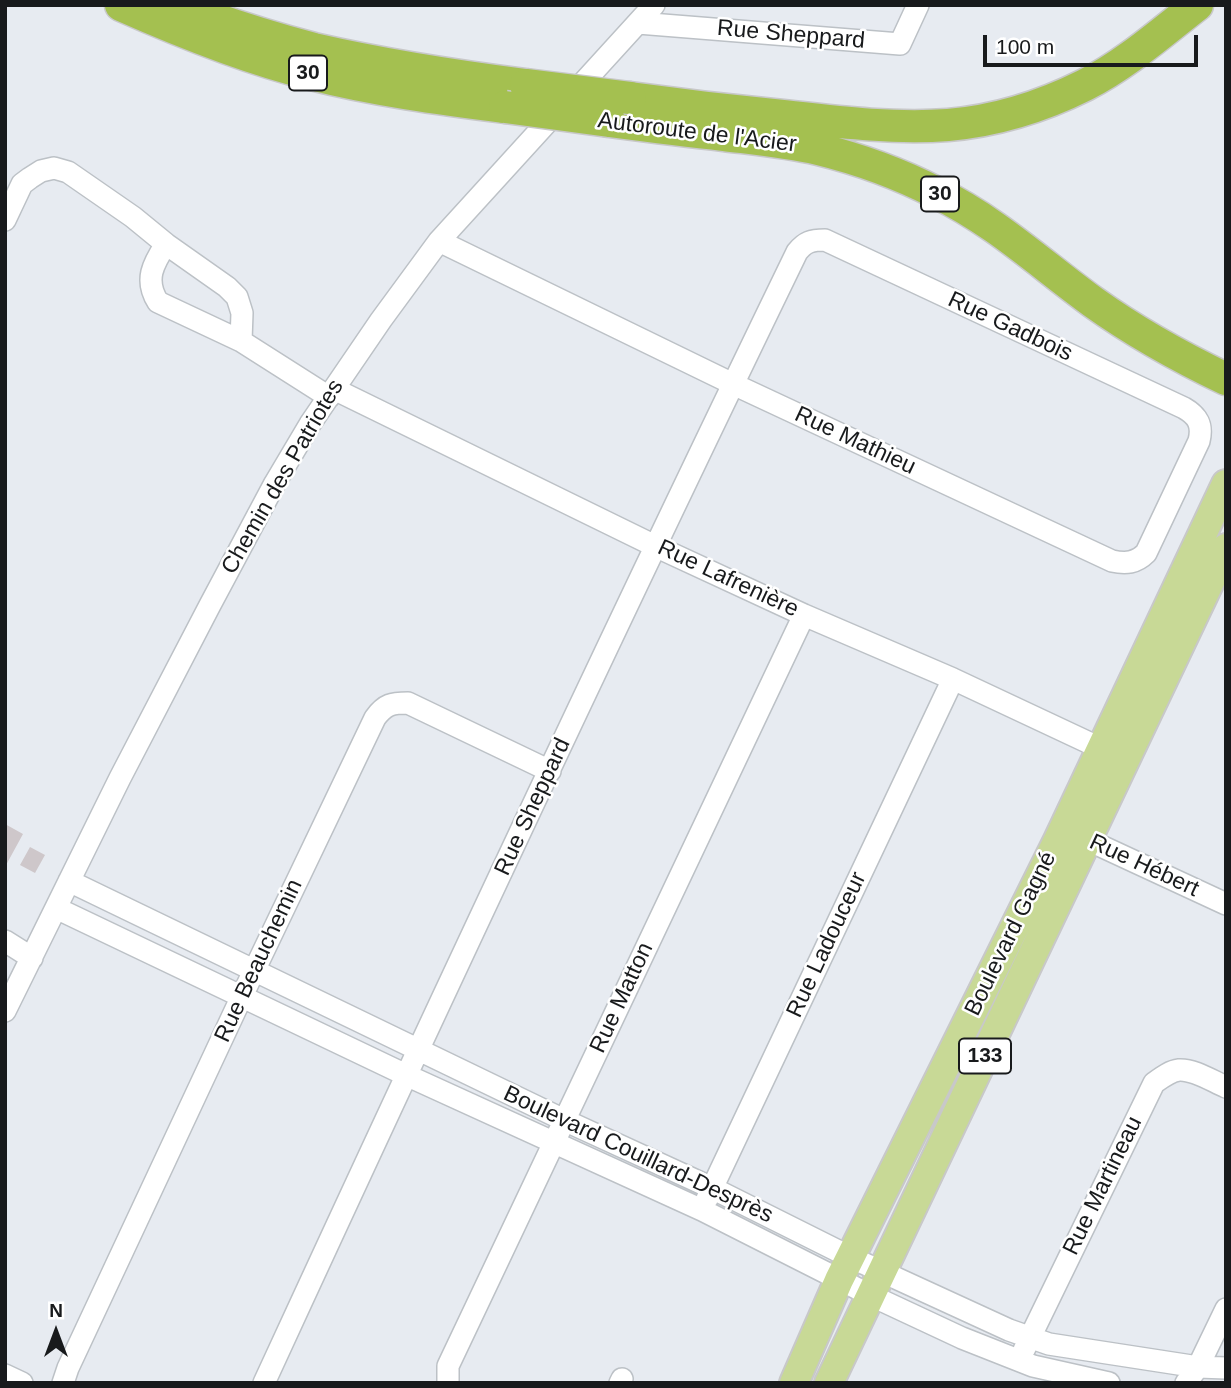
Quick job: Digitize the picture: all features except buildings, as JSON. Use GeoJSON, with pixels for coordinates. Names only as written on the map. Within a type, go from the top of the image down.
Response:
{"type":"FeatureCollection","features":[{"type":"Feature","properties":{"kind":"highway","name":"Autoroute de l'Acier"},"geometry":{"type":"LineString","coordinates":[[121,5],[243,53],[309,74],[387,90],[630,98],[814,120],[881,125],[948,125],[989,119],[1044,102],[1087,84],[1130,58],[1197,5]]}},
{"type":"Feature","properties":{"kind":"highway","name":"Autoroute de l'Acier"},"geometry":{"type":"LineString","coordinates":[[176,5],[248,30],[313,48],[409,68],[609,121],[800,145],[848,157],[896,174],[940,194],[978,216],[1112,315],[1171,351],[1226,379]]}},
{"type":"Feature","properties":{"kind":"main road","name":"Boulevard Gagné"},"geometry":{"type":"LineString","coordinates":[[1114,755],[1226,484]]}},
{"type":"Feature","properties":{"kind":"main road","name":"Boulevard Gagné"},"geometry":{"type":"LineString","coordinates":[[830,1383],[1076,834],[1114,755],[1226,548]]}},
{"type":"Feature","properties":{"kind":"main road","name":"Boulevard Gagné"},"geometry":{"type":"LineString","coordinates":[[794,1383],[845,1269],[1076,834]]}},
{"type":"Feature","properties":{"kind":"street","name":"Chemin des Patriotes"},"geometry":{"type":"LineString","coordinates":[[5,1011],[120,778],[249,531],[282,471],[331,393],[439,241],[654,5]]}},
{"type":"Feature","properties":{"kind":"street","name":"Rue Sheppard"},"geometry":{"type":"LineString","coordinates":[[638,23],[900,44],[919,5]]}},
{"type":"Feature","properties":{"kind":"street"},"geometry":{"type":"LineString","coordinates":[[5,220],[22,184],[41,171],[54,168],[68,172],[228,287],[237,298],[242,313],[241,341]]}},
{"type":"Feature","properties":{"kind":"street","name":"Rue Sheppard"},"geometry":{"type":"LineString","coordinates":[[264,1383],[655,546],[797,252],[803,244],[812,240]]}},
{"type":"Feature","properties":{"kind":"street","name":"Rue Gadbois"},"geometry":{"type":"LineString","coordinates":[[812,240],[825,240],[1184,408],[1193,413],[1200,426]]}},
{"type":"Feature","properties":{"kind":"street","name":"Rue Mathieu"},"geometry":{"type":"LineString","coordinates":[[439,241],[733,384],[1112,561],[1134,561],[1146,553],[1199,441],[1200,426]]}},
{"type":"Feature","properties":{"kind":"street","name":"Rue Lafrenière"},"geometry":{"type":"LineString","coordinates":[[166,244],[155,261],[151,277],[152,294],[158,302],[241,341],[331,393],[804,615],[953,679],[1114,755]]}},
{"type":"Feature","properties":{"kind":"street","name":"Rue Matton"},"geometry":{"type":"LineString","coordinates":[[448,1383],[448,1366],[804,615]]}},
{"type":"Feature","properties":{"kind":"street","name":"Rue Ladouceur"},"geometry":{"type":"LineString","coordinates":[[702,1210],[953,679]]}},
{"type":"Feature","properties":{"kind":"street","name":"Rue Beauchemin"},"geometry":{"type":"LineString","coordinates":[[63,1383],[242,996],[382,708],[395,703],[408,704],[550,771]]}},
{"type":"Feature","properties":{"kind":"street","name":"Rue Hébert"},"geometry":{"type":"LineString","coordinates":[[1076,834],[1226,904]]}},
{"type":"Feature","properties":{"kind":"street","name":"Boulevard Couillard-Desprès"},"geometry":{"type":"LineString","coordinates":[[69,881],[254,972],[712,1188],[845,1269]]}},
{"type":"Feature","properties":{"kind":"street","name":"Boulevard Couillard-Desprès"},"geometry":{"type":"LineString","coordinates":[[56,908],[406,1075],[702,1210],[845,1269],[876,1284],[962,1338],[1045,1369],[1109,1383]]}},
{"type":"Feature","properties":{"kind":"street"},"geometry":{"type":"LineString","coordinates":[[5,941],[33,958]]}},
{"type":"Feature","properties":{"kind":"street","name":"Rue Martineau"},"geometry":{"type":"LineString","coordinates":[[1019,1361],[1154,1083],[1179,1070],[1195,1073],[1226,1087]]}},
{"type":"Feature","properties":{"kind":"street","name":"Boulevard Couillard-Desprès"},"geometry":{"type":"LineString","coordinates":[[876,1284],[1049,1344],[1192,1375],[1226,1368]]}},
{"type":"Feature","properties":{"kind":"street"},"geometry":{"type":"LineString","coordinates":[[1192,1375],[1226,1309]]}},
{"type":"Feature","properties":{"kind":"street"},"geometry":{"type":"LineString","coordinates":[[5,1375],[22,1383]]}}]}
